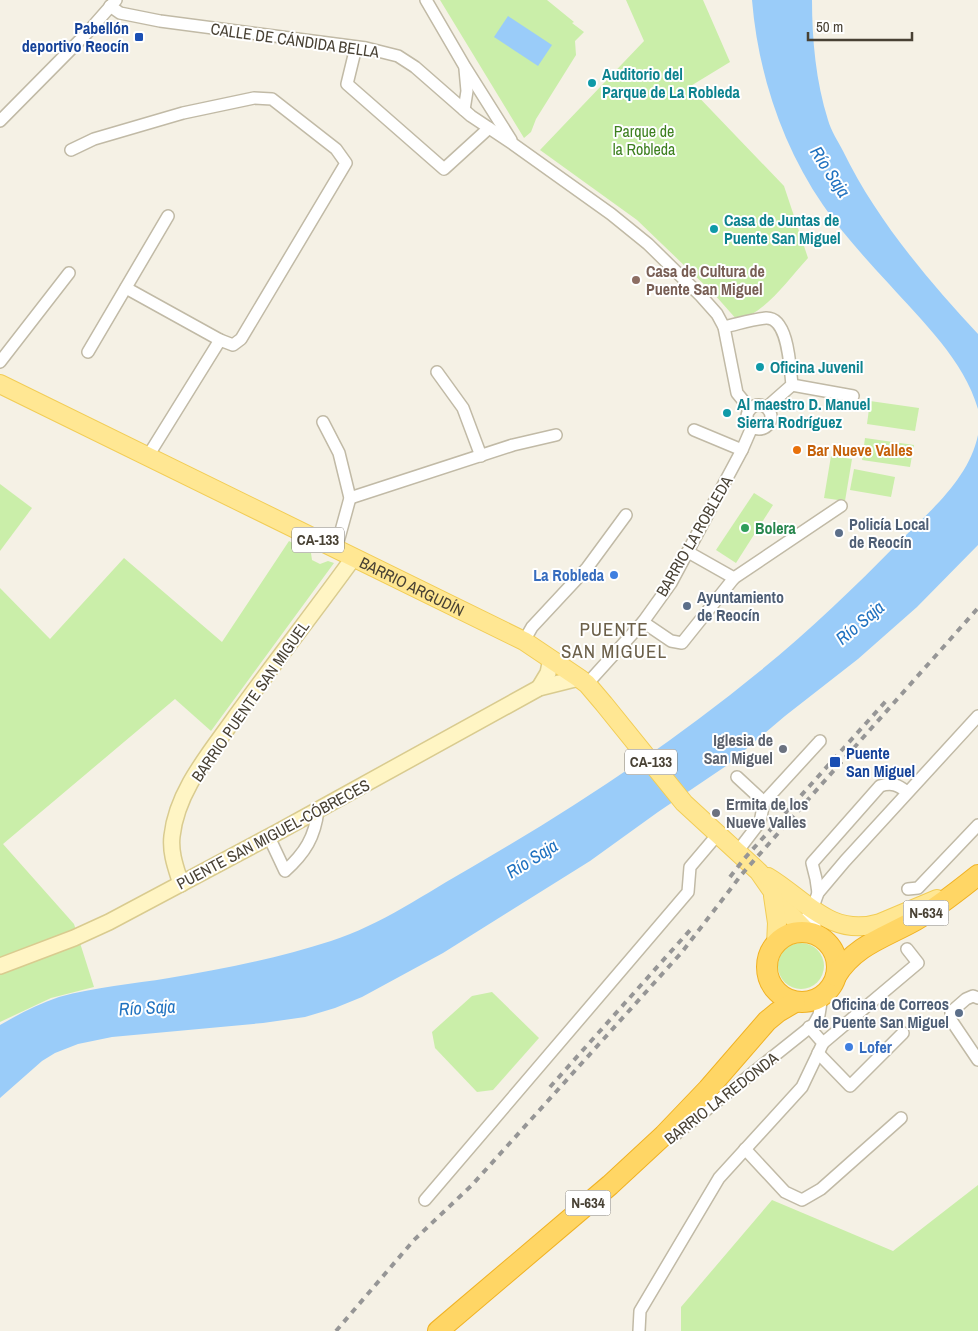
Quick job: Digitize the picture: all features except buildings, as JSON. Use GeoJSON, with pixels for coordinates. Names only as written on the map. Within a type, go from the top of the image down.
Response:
{"type":"FeatureCollection","features":[{"type":"Feature","properties":{"kind":"highway","name":"N-634"},"geometry":{"type":"LineString","coordinates":[[438,1331],[631,1166],[682,1117],[767,1021],[796,1002],[809,1002],[822,996],[831,987],[836,976],[852,956],[881,937],[928,912],[973,879]]}},
{"type":"Feature","properties":{"kind":"highway","name":"N-634"},"geometry":{"type":"LineString","coordinates":[[810,934],[834,945],[850,944],[881,937]]}},
{"type":"Feature","properties":{"kind":"highway"},"geometry":{"type":"LineString","coordinates":[[776,944],[785,937],[810,934],[836,958],[836,976]]}},
{"type":"Feature","properties":{"kind":"highway","name":"N-634"},"geometry":{"type":"LineString","coordinates":[[728,1065],[760,1018],[772,990],[767,964],[770,953],[776,944]]}},
{"type":"Feature","properties":{"kind":"highway"},"geometry":{"type":"LineString","coordinates":[[772,985],[779,994],[796,1002]]}},
{"type":"Feature","properties":{"kind":"main road","name":"BARRIO ARGUDÍN"},"geometry":{"type":"LineString","coordinates":[[0,384],[524,641],[583,681],[684,803],[718,834]]}},
{"type":"Feature","properties":{"kind":"main road","name":"CA-133"},"geometry":{"type":"LineString","coordinates":[[718,834],[759,872],[784,908],[810,934]]}},
{"type":"Feature","properties":{"kind":"main road","name":"N-634"},"geometry":{"type":"LineString","coordinates":[[759,872],[771,878],[812,910],[840,924],[860,927],[870,926],[919,907],[973,879]]}},
{"type":"Feature","properties":{"kind":"main road","name":"CA-133"},"geometry":{"type":"LineString","coordinates":[[773,893],[777,923],[776,944]]}},
{"type":"Feature","properties":{"kind":"street"},"geometry":{"type":"LineString","coordinates":[[426,0],[513,144]]}},
{"type":"Feature","properties":{"kind":"street"},"geometry":{"type":"LineString","coordinates":[[0,121],[87,33],[113,3]]}},
{"type":"Feature","properties":{"kind":"street","name":"CALLE DE CÁNDIDA BELLA"},"geometry":{"type":"LineString","coordinates":[[113,3],[120,14],[356,47],[398,56],[432,81],[464,110],[513,144]]}},
{"type":"Feature","properties":{"kind":"street"},"geometry":{"type":"LineString","coordinates":[[356,47],[347,84],[444,169],[489,128]]}},
{"type":"Feature","properties":{"kind":"street"},"geometry":{"type":"LineString","coordinates":[[464,110],[467,91],[465,67]]}},
{"type":"Feature","properties":{"kind":"street"},"geometry":{"type":"LineString","coordinates":[[71,150],[94,139],[183,113],[254,98],[272,98],[336,149],[346,163],[241,339],[233,345],[220,340],[126,288]]}},
{"type":"Feature","properties":{"kind":"street","name":"BARRIO LA ROBLEDA"},"geometry":{"type":"LineString","coordinates":[[513,144],[629,228],[718,314],[724,327],[737,393],[750,409],[747,418],[752,427],[742,450],[671,583],[643,622],[583,681]]}},
{"type":"Feature","properties":{"kind":"street"},"geometry":{"type":"LineString","coordinates":[[88,352],[168,216]]}},
{"type":"Feature","properties":{"kind":"street"},"geometry":{"type":"LineString","coordinates":[[0,362],[69,273]]}},
{"type":"Feature","properties":{"kind":"street"},"geometry":{"type":"LineString","coordinates":[[724,327],[768,318],[775,321],[781,327],[787,346],[792,385]]}},
{"type":"Feature","properties":{"kind":"street"},"geometry":{"type":"LineString","coordinates":[[148,456],[220,340]]}},
{"type":"Feature","properties":{"kind":"street"},"geometry":{"type":"LineString","coordinates":[[437,372],[463,408],[480,456]]}},
{"type":"Feature","properties":{"kind":"street"},"geometry":{"type":"LineString","coordinates":[[792,385],[853,396]]}},
{"type":"Feature","properties":{"kind":"street"},"geometry":{"type":"LineString","coordinates":[[767,407],[792,385]]}},
{"type":"Feature","properties":{"kind":"street"},"geometry":{"type":"LineString","coordinates":[[750,409],[758,404],[767,407],[772,415],[769,424],[761,429],[752,427]]}},
{"type":"Feature","properties":{"kind":"street"},"geometry":{"type":"LineString","coordinates":[[323,422],[339,453],[350,498],[336,549]]}},
{"type":"Feature","properties":{"kind":"street"},"geometry":{"type":"LineString","coordinates":[[694,430],[742,450]]}},
{"type":"Feature","properties":{"kind":"street"},"geometry":{"type":"LineString","coordinates":[[350,498],[513,445],[556,434]]}},
{"type":"Feature","properties":{"kind":"street"},"geometry":{"type":"LineString","coordinates":[[643,622],[671,641],[682,644],[734,578],[841,506]]}},
{"type":"Feature","properties":{"kind":"street"},"geometry":{"type":"LineString","coordinates":[[524,641],[532,628],[586,568],[626,515]]}},
{"type":"Feature","properties":{"kind":"street"},"geometry":{"type":"LineString","coordinates":[[688,552],[734,578]]}},
{"type":"Feature","properties":{"kind":"street","name":"BARRIO PUENTE SAN MIGUEL"},"geometry":{"type":"LineString","coordinates":[[181,884],[172,857],[172,835],[181,801],[204,762],[279,656],[354,558]]}},
{"type":"Feature","properties":{"kind":"street"},"geometry":{"type":"LineString","coordinates":[[539,688],[548,673],[552,659]]}},
{"type":"Feature","properties":{"kind":"street","name":"PUENTE SAN MIGUEL-CÓBRECES"},"geometry":{"type":"LineString","coordinates":[[0,966],[74,938],[109,922],[318,810],[539,688],[583,681]]}},
{"type":"Feature","properties":{"kind":"street"},"geometry":{"type":"LineString","coordinates":[[810,934],[812,910],[818,893],[907,792],[978,716]]}},
{"type":"Feature","properties":{"kind":"street"},"geometry":{"type":"LineString","coordinates":[[737,852],[760,822],[764,802],[820,741]]}},
{"type":"Feature","properties":{"kind":"street"},"geometry":{"type":"LineString","coordinates":[[737,776],[764,802]]}},
{"type":"Feature","properties":{"kind":"street"},"geometry":{"type":"LineString","coordinates":[[818,893],[812,863],[880,786],[888,783],[898,785],[907,792]]}},
{"type":"Feature","properties":{"kind":"street"},"geometry":{"type":"LineString","coordinates":[[268,837],[285,871],[299,858],[309,843],[316,827],[318,810]]}},
{"type":"Feature","properties":{"kind":"street"},"geometry":{"type":"LineString","coordinates":[[908,890],[918,888],[978,825]]}},
{"type":"Feature","properties":{"kind":"street"},"geometry":{"type":"LineString","coordinates":[[425,1200],[688,892],[690,867],[718,834]]}},
{"type":"Feature","properties":{"kind":"street"},"geometry":{"type":"LineString","coordinates":[[810,934],[814,924],[812,910]]}},
{"type":"Feature","properties":{"kind":"street"},"geometry":{"type":"LineString","coordinates":[[639,1331],[640,1311],[719,1178],[802,1087],[821,1048],[918,963],[907,949]]}},
{"type":"Feature","properties":{"kind":"street"},"geometry":{"type":"LineString","coordinates":[[822,996],[820,1015],[809,1027],[821,1048],[850,1086],[903,1033]]}},
{"type":"Feature","properties":{"kind":"street"},"geometry":{"type":"LineString","coordinates":[[978,998],[973,996],[966,999],[951,1012],[951,1020],[978,1060]]}},
{"type":"Feature","properties":{"kind":"street","name":"BARRIO LA REDONDA"},"geometry":{"type":"LineString","coordinates":[[631,1166],[692,1123],[809,1027]]}},
{"type":"Feature","properties":{"kind":"street"},"geometry":{"type":"LineString","coordinates":[[745,1149],[785,1192],[802,1200],[821,1189],[901,1118]]}},
{"type":"Feature","properties":{"kind":"green space"},"geometry":{"type":"Polygon","coordinates":[[[440,0],[547,0],[584,32],[575,41],[576,55],[536,119],[531,132],[524,138],[440,0]]]}},
{"type":"Feature","properties":{"kind":"green space","name":"Parque de la Robleda"},"geometry":{"type":"Polygon","coordinates":[[[626,0],[703,0],[730,62],[689,87],[784,186],[808,258],[768,302],[759,310],[738,321],[714,294],[637,220],[540,150],[644,41],[626,0]]]}},
{"type":"Feature","properties":{"kind":"green space"},"geometry":{"type":"Polygon","coordinates":[[[870,401],[919,408],[915,431],[867,424],[870,401]]]}},
{"type":"Feature","properties":{"kind":"green space"},"geometry":{"type":"Polygon","coordinates":[[[865,438],[914,445],[910,467],[862,460],[865,438]]]}},
{"type":"Feature","properties":{"kind":"green space"},"geometry":{"type":"Polygon","coordinates":[[[831,456],[852,459],[845,501],[824,498],[831,456]]]}},
{"type":"Feature","properties":{"kind":"green space"},"geometry":{"type":"Polygon","coordinates":[[[854,469],[895,477],[891,497],[850,490],[854,469]]]}},
{"type":"Feature","properties":{"kind":"green space"},"geometry":{"type":"Polygon","coordinates":[[[0,484],[32,508],[0,551],[0,484]]]}},
{"type":"Feature","properties":{"kind":"green space","name":"Bolera"},"geometry":{"type":"Polygon","coordinates":[[[754,493],[773,505],[736,563],[716,550],[754,493]]]}},
{"type":"Feature","properties":{"kind":"green space"},"geometry":{"type":"Polygon","coordinates":[[[289,541],[311,553],[312,560],[320,564],[328,561],[334,563],[211,731],[175,699],[3,844],[74,924],[94,987],[51,998],[0,1022],[0,588],[50,639],[124,558],[222,642],[289,541]]]}},
{"type":"Feature","properties":{"kind":"green space"},"geometry":{"type":"Polygon","coordinates":[[[797,943],[805,943],[814,947],[820,953],[824,966],[820,979],[814,985],[805,989],[797,989],[788,985],[782,979],[778,970],[778,962],[782,953],[788,947],[797,943]]]}},
{"type":"Feature","properties":{"kind":"green space"},"geometry":{"type":"Polygon","coordinates":[[[492,992],[539,1038],[493,1090],[477,1092],[435,1048],[432,1032],[472,996],[492,992]]]}},
{"type":"Feature","properties":{"kind":"green space"},"geometry":{"type":"Polygon","coordinates":[[[978,1185],[978,1331],[681,1331],[681,1307],[772,1200],[893,1251],[978,1185]]]}},
{"type":"Feature","properties":{"kind":"water","name":"Río Saja"},"geometry":{"type":"Polygon","coordinates":[[[752,0],[812,0],[814,46],[818,76],[831,128],[856,176],[887,224],[940,292],[978,334],[978,409],[972,391],[963,374],[941,342],[846,236],[808,182],[784,133],[766,81],[755,27],[752,0]]]}},
{"type":"Feature","properties":{"kind":"water"},"geometry":{"type":"Polygon","coordinates":[[[508,16],[552,45],[538,66],[494,37],[508,16]]]}},
{"type":"Feature","properties":{"kind":"water","name":"Río Saja"},"geometry":{"type":"Polygon","coordinates":[[[978,435],[978,545],[917,607],[858,659],[785,716],[726,766],[590,861],[443,953],[362,997],[335,1008],[305,1017],[263,1023],[112,1037],[78,1044],[55,1053],[42,1061],[0,1098],[0,1025],[21,1013],[59,997],[100,988],[189,975],[251,963],[291,953],[350,934],[420,898],[547,822],[620,775],[691,725],[760,671],[848,593],[946,494],[966,466],[978,435]]]}},
{"type":"Feature","properties":{"kind":"railway"},"geometry":{"type":"LineString","coordinates":[[336,1331],[414,1240],[472,1185],[682,952],[742,874],[978,608]]}},
{"type":"Feature","properties":{"kind":"railway"},"geometry":{"type":"LineString","coordinates":[[730,877],[886,701]]}},
{"type":"Feature","properties":{"kind":"railway"},"geometry":{"type":"LineString","coordinates":[[550,1087],[691,929]]}},
{"type":"Feature","properties":{"kind":"place","name":"Pabellón deportivo Reocín"},"geometry":{"type":"Point","coordinates":[139,37]}},
{"type":"Feature","properties":{"kind":"place","name":"Auditorio del Parque de La Robleda"},"geometry":{"type":"Point","coordinates":[592,83]}},
{"type":"Feature","properties":{"kind":"place","name":"Casa de Juntas de Puente San Miguel"},"geometry":{"type":"Point","coordinates":[714,229]}},
{"type":"Feature","properties":{"kind":"place","name":"Casa de Cultura de Puente San Miguel"},"geometry":{"type":"Point","coordinates":[636,280]}},
{"type":"Feature","properties":{"kind":"place","name":"Oficina Juvenil"},"geometry":{"type":"Point","coordinates":[760,367]}},
{"type":"Feature","properties":{"kind":"place","name":"Al maestro D. Manuel Sierra Rodríguez"},"geometry":{"type":"Point","coordinates":[727,413]}},
{"type":"Feature","properties":{"kind":"place","name":"Bar Nueve Valles"},"geometry":{"type":"Point","coordinates":[797,450]}},
{"type":"Feature","properties":{"kind":"place","name":"Bolera"},"geometry":{"type":"Point","coordinates":[745,528]}},
{"type":"Feature","properties":{"kind":"place","name":"Policía Local de Reocín"},"geometry":{"type":"Point","coordinates":[839,533]}},
{"type":"Feature","properties":{"kind":"place","name":"La Robleda"},"geometry":{"type":"Point","coordinates":[614,575]}},
{"type":"Feature","properties":{"kind":"place","name":"Ayuntamiento de Reocín"},"geometry":{"type":"Point","coordinates":[687,606]}},
{"type":"Feature","properties":{"kind":"place","name":"Iglesia de San Miguel"},"geometry":{"type":"Point","coordinates":[783,749]}},
{"type":"Feature","properties":{"kind":"place","name":"Puente San Miguel"},"geometry":{"type":"Point","coordinates":[835,762]}},
{"type":"Feature","properties":{"kind":"place","name":"Ermita de los Nueve Valles"},"geometry":{"type":"Point","coordinates":[716,813]}},
{"type":"Feature","properties":{"kind":"place","name":"Oficina de Correos de Puente San Miguel"},"geometry":{"type":"Point","coordinates":[959,1013]}},
{"type":"Feature","properties":{"kind":"place","name":"Lofer"},"geometry":{"type":"Point","coordinates":[849,1047]}},
{"type":"Feature","properties":{"kind":"district","name":"PUENTE SAN MIGUEL"},"geometry":{"type":"Point","coordinates":[614,640]}}]}
